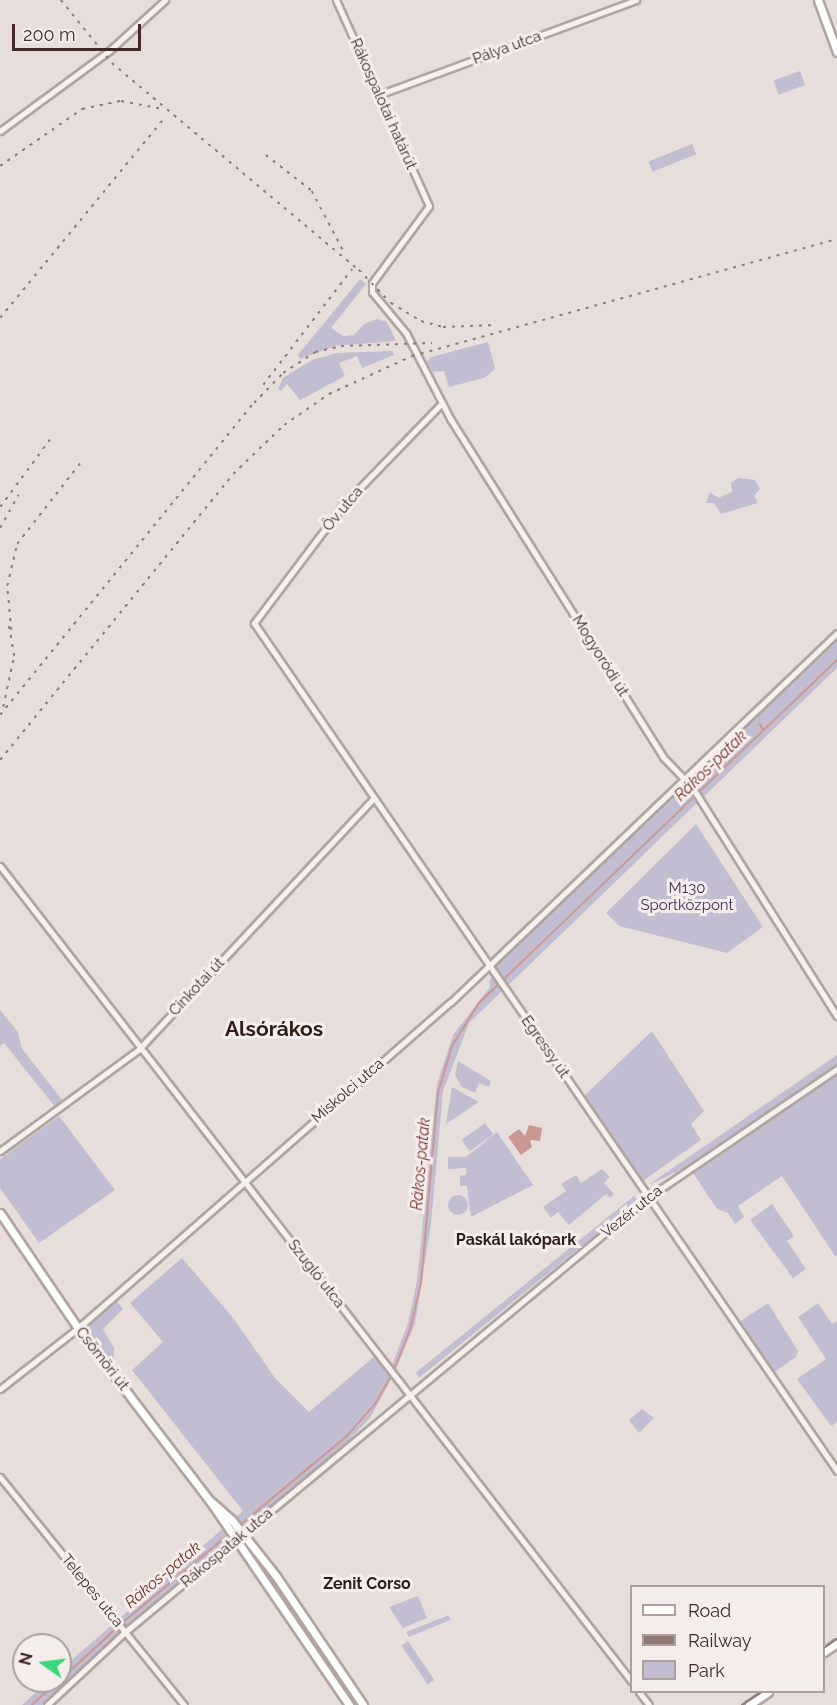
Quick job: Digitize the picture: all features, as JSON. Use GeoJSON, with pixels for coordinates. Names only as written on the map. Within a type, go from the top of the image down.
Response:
{"type":"FeatureCollection","features":[{"type":"Feature","properties":{"kind":"main road"},"geometry":{"type":"LineString","coordinates":[[818,0],[834,34],[837,52]]}},
{"type":"Feature","properties":{"kind":"main road","name":"Csömöri út"},"geometry":{"type":"LineString","coordinates":[[0,1213],[78,1328],[210,1501],[226,1529],[349,1705]]}},
{"type":"Feature","properties":{"kind":"main road","name":"Csömöri út"},"geometry":{"type":"LineString","coordinates":[[210,1501],[231,1519],[282,1585],[363,1705]]}},
{"type":"Feature","properties":{"kind":"main road"},"geometry":{"type":"LineString","coordinates":[[266,1586],[282,1585]]}},
{"type":"Feature","properties":{"kind":"main road"},"geometry":{"type":"LineString","coordinates":[[274,1595],[282,1585]]}},
{"type":"Feature","properties":{"kind":"main road"},"geometry":{"type":"LineString","coordinates":[[749,1705],[767,1693]]}},
{"type":"Feature","properties":{"kind":"street"},"geometry":{"type":"LineString","coordinates":[[0,131],[109,51],[165,0]]}},
{"type":"Feature","properties":{"kind":"street","name":"Rákospalotai határút"},"geometry":{"type":"LineString","coordinates":[[336,0],[429,209],[372,283],[372,292]]}},
{"type":"Feature","properties":{"kind":"street","name":"Pálya utca"},"geometry":{"type":"LineString","coordinates":[[378,95],[636,0]]}},
{"type":"Feature","properties":{"kind":"street","name":"Mogyoródi út"},"geometry":{"type":"LineString","coordinates":[[372,292],[403,329],[440,393],[442,403],[663,757],[692,787],[837,1016]]}},
{"type":"Feature","properties":{"kind":"street","name":"Öv utca"},"geometry":{"type":"LineString","coordinates":[[254,623],[344,505],[442,403]]}},
{"type":"Feature","properties":{"kind":"street","name":"Egressy út"},"geometry":{"type":"LineString","coordinates":[[254,623],[488,968],[837,1471]]}},
{"type":"Feature","properties":{"kind":"street","name":"Miskolci utca"},"geometry":{"type":"LineString","coordinates":[[0,1389],[78,1328],[488,968],[837,633]]}},
{"type":"Feature","properties":{"kind":"street","name":"Cinkotai út"},"geometry":{"type":"LineString","coordinates":[[0,1151],[142,1047],[373,799]]}},
{"type":"Feature","properties":{"kind":"street","name":"Szugló utca"},"geometry":{"type":"LineString","coordinates":[[0,866],[630,1679]]}},
{"type":"Feature","properties":{"kind":"street","name":"Vezér utca"},"geometry":{"type":"LineString","coordinates":[[411,1395],[647,1198],[837,1069]]}},
{"type":"Feature","properties":{"kind":"street","name":"Rákospatak utca"},"geometry":{"type":"LineString","coordinates":[[47,1705],[124,1630],[234,1540],[243,1536],[411,1395]]}},
{"type":"Feature","properties":{"kind":"street","name":"Telepes utca"},"geometry":{"type":"LineString","coordinates":[[0,1478],[184,1705]]}},
{"type":"Feature","properties":{"kind":"street"},"geometry":{"type":"LineString","coordinates":[[640,1693],[649,1705]]}},
{"type":"Feature","properties":{"kind":"green space"},"geometry":{"type":"Polygon","coordinates":[[[800,71],[805,85],[779,95],[774,81],[800,71]]]}},
{"type":"Feature","properties":{"kind":"green space"},"geometry":{"type":"Polygon","coordinates":[[[692,144],[696,154],[653,172],[648,162],[692,144]]]}},
{"type":"Feature","properties":{"kind":"green space"},"geometry":{"type":"Polygon","coordinates":[[[360,279],[366,284],[331,328],[343,336],[354,335],[364,324],[377,319],[387,322],[396,341],[335,346],[300,359],[298,355],[360,279]]]}},
{"type":"Feature","properties":{"kind":"green space"},"geometry":{"type":"Polygon","coordinates":[[[488,342],[495,369],[484,378],[449,387],[444,371],[433,372],[427,362],[431,357],[488,342]]]}},
{"type":"Feature","properties":{"kind":"green space"},"geometry":{"type":"Polygon","coordinates":[[[393,351],[394,355],[362,368],[357,356],[339,363],[345,376],[300,400],[287,384],[281,391],[278,389],[283,378],[312,360],[337,353],[393,351]]]}},
{"type":"Feature","properties":{"kind":"green space"},"geometry":{"type":"Polygon","coordinates":[[[738,478],[755,480],[760,489],[754,496],[758,503],[721,514],[714,503],[706,503],[710,492],[718,498],[732,492],[731,483],[738,478]]]}},
{"type":"Feature","properties":{"kind":"green space"},"geometry":{"type":"Polygon","coordinates":[[[837,638],[837,668],[469,1023],[443,1091],[431,1224],[415,1324],[393,1376],[370,1418],[344,1445],[127,1627],[72,1677],[72,1660],[243,1511],[132,1370],[163,1342],[130,1303],[182,1258],[234,1319],[275,1378],[309,1412],[376,1355],[389,1373],[408,1323],[417,1281],[437,1084],[453,1035],[490,987],[489,981],[496,972],[492,966],[837,638]]]}},
{"type":"Feature","properties":{"kind":"green space","name":"M130 Sportközpont"},"geometry":{"type":"Polygon","coordinates":[[[696,824],[763,927],[727,953],[619,926],[606,913],[696,824]]]}},
{"type":"Feature","properties":{"kind":"green space"},"geometry":{"type":"Polygon","coordinates":[[[0,1010],[18,1032],[22,1049],[63,1101],[56,1108],[4,1043],[0,1046],[0,1010]]]}},
{"type":"Feature","properties":{"kind":"green space"},"geometry":{"type":"Polygon","coordinates":[[[652,1031],[704,1111],[691,1124],[701,1140],[640,1183],[583,1097],[652,1031]]]}},
{"type":"Feature","properties":{"kind":"green space"},"geometry":{"type":"Polygon","coordinates":[[[837,1055],[837,1065],[690,1166],[648,1185],[837,1055]]]}},
{"type":"Feature","properties":{"kind":"green space"},"geometry":{"type":"Polygon","coordinates":[[[458,1061],[491,1081],[489,1087],[479,1083],[475,1093],[462,1087],[455,1075],[458,1061]]]}},
{"type":"Feature","properties":{"kind":"green space"},"geometry":{"type":"Polygon","coordinates":[[[837,1075],[837,1255],[835,1256],[782,1176],[738,1206],[744,1217],[735,1224],[728,1213],[717,1209],[693,1173],[837,1075]]]}},
{"type":"Feature","properties":{"kind":"green space"},"geometry":{"type":"Polygon","coordinates":[[[452,1087],[479,1102],[446,1124],[450,1100],[452,1087]]]}},
{"type":"Feature","properties":{"kind":"green space"},"geometry":{"type":"Polygon","coordinates":[[[59,1116],[115,1190],[39,1243],[0,1188],[0,1159],[59,1116]]]}},
{"type":"Feature","properties":{"kind":"green space"},"geometry":{"type":"Polygon","coordinates":[[[485,1123],[493,1134],[470,1151],[462,1140],[485,1123]]]}},
{"type":"Feature","properties":{"kind":"green space"},"geometry":{"type":"Polygon","coordinates":[[[497,1132],[533,1185],[471,1217],[467,1186],[460,1186],[460,1176],[466,1175],[466,1168],[448,1169],[448,1157],[466,1157],[497,1132]]]}},
{"type":"Feature","properties":{"kind":"green space"},"geometry":{"type":"Polygon","coordinates":[[[602,1169],[610,1177],[604,1183],[614,1194],[610,1198],[606,1194],[569,1225],[558,1212],[551,1218],[543,1207],[566,1191],[561,1184],[576,1175],[581,1183],[602,1169]]]}},
{"type":"Feature","properties":{"kind":"green space"},"geometry":{"type":"Polygon","coordinates":[[[458,1195],[465,1198],[468,1205],[465,1212],[458,1215],[451,1212],[448,1205],[451,1198],[458,1195]]]}},
{"type":"Feature","properties":{"kind":"green space"},"geometry":{"type":"Polygon","coordinates":[[[634,1196],[638,1201],[419,1378],[416,1373],[634,1196]]]}},
{"type":"Feature","properties":{"kind":"green space"},"geometry":{"type":"Polygon","coordinates":[[[772,1204],[794,1236],[787,1241],[806,1269],[793,1278],[750,1220],[772,1204]]]}},
{"type":"Feature","properties":{"kind":"green space"},"geometry":{"type":"Polygon","coordinates":[[[115,1299],[123,1309],[103,1329],[114,1348],[114,1370],[84,1328],[115,1299]]]}},
{"type":"Feature","properties":{"kind":"green space"},"geometry":{"type":"Polygon","coordinates":[[[768,1303],[798,1351],[796,1357],[770,1375],[736,1324],[768,1303]]]}},
{"type":"Feature","properties":{"kind":"green space"},"geometry":{"type":"Polygon","coordinates":[[[818,1303],[832,1324],[837,1321],[837,1422],[831,1426],[797,1379],[826,1359],[798,1317],[818,1303]]]}},
{"type":"Feature","properties":{"kind":"green space"},"geometry":{"type":"Polygon","coordinates":[[[642,1409],[654,1418],[639,1433],[629,1420],[642,1409]]]}},
{"type":"Feature","properties":{"kind":"green space"},"geometry":{"type":"Polygon","coordinates":[[[418,1596],[427,1618],[403,1628],[389,1607],[418,1596]]]}},
{"type":"Feature","properties":{"kind":"green space"},"geometry":{"type":"Polygon","coordinates":[[[449,1615],[450,1620],[409,1637],[406,1632],[449,1615]]]}},
{"type":"Feature","properties":{"kind":"green space"},"geometry":{"type":"Polygon","coordinates":[[[408,1641],[434,1680],[428,1684],[401,1645],[408,1641]]]}},
{"type":"Feature","properties":{"kind":"green space"},"geometry":{"type":"Polygon","coordinates":[[[35,1693],[55,1693],[42,1705],[22,1705],[35,1693]]]}},
{"type":"Feature","properties":{"kind":"shaded area"},"geometry":{"type":"Polygon","coordinates":[[[529,1125],[542,1128],[540,1141],[530,1140],[532,1147],[521,1155],[508,1137],[519,1129],[525,1136],[529,1125]]]}},
{"type":"Feature","properties":{"kind":"waterway","name":"Rákos-patak"},"geometry":{"type":"LineString","coordinates":[[699,792],[837,660]]}},
{"type":"Feature","properties":{"kind":"waterway","name":"Rákos-patak"},"geometry":{"type":"LineString","coordinates":[[760,724],[764,730]]}},
{"type":"Feature","properties":{"kind":"waterway","name":"Rákos-patak"},"geometry":{"type":"LineString","coordinates":[[394,1370],[410,1330],[421,1283],[438,1093],[452,1046],[479,1003],[695,796]]}},
{"type":"Feature","properties":{"kind":"waterway","name":"Rákos-patak"},"geometry":{"type":"LineString","coordinates":[[239,1526],[347,1436],[375,1404],[392,1375]]}},
{"type":"Feature","properties":{"kind":"waterway","name":"Rákos-patak"},"geometry":{"type":"LineString","coordinates":[[121,1624],[228,1535]]}},
{"type":"Feature","properties":{"kind":"waterway","name":"Rákos-patak"},"geometry":{"type":"LineString","coordinates":[[72,1669],[118,1627]]}},
{"type":"Feature","properties":{"kind":"waterway","name":"Rákos-patak"},"geometry":{"type":"LineString","coordinates":[[32,1705],[46,1693]]}},
{"type":"Feature","properties":{"kind":"tram line"},"geometry":{"type":"LineString","coordinates":[[825,1647],[837,1639]]}},
{"type":"Feature","properties":{"kind":"tram line"},"geometry":{"type":"LineString","coordinates":[[742,1705],[760,1693]]}},
{"type":"Feature","properties":{"kind":"railway"},"geometry":{"type":"LineString","coordinates":[[61,0],[112,63],[359,270],[391,303],[421,321],[443,327],[496,325]]}},
{"type":"Feature","properties":{"kind":"railway"},"geometry":{"type":"LineString","coordinates":[[0,166],[82,109],[121,101],[163,109]]}},
{"type":"Feature","properties":{"kind":"railway"},"geometry":{"type":"LineString","coordinates":[[0,318],[162,121]]}},
{"type":"Feature","properties":{"kind":"railway"},"geometry":{"type":"LineString","coordinates":[[266,155],[312,191],[345,254]]}},
{"type":"Feature","properties":{"kind":"railway"},"geometry":{"type":"LineString","coordinates":[[0,760],[233,474],[284,425],[329,394],[412,356],[837,239]]}},
{"type":"Feature","properties":{"kind":"railway"},"geometry":{"type":"LineString","coordinates":[[263,385],[352,269]]}},
{"type":"Feature","properties":{"kind":"railway"},"geometry":{"type":"LineString","coordinates":[[0,715],[254,403],[283,373],[315,352],[341,346],[432,343]]}},
{"type":"Feature","properties":{"kind":"railway"},"geometry":{"type":"LineString","coordinates":[[0,507],[51,438]]}},
{"type":"Feature","properties":{"kind":"railway"},"geometry":{"type":"LineString","coordinates":[[11,630],[7,586],[17,544],[81,462]]}},
{"type":"Feature","properties":{"kind":"railway"},"geometry":{"type":"LineString","coordinates":[[0,528],[18,495]]}},
{"type":"Feature","properties":{"kind":"railway"},"geometry":{"type":"LineString","coordinates":[[3,707],[14,656],[8,622]]}},
{"type":"Feature","properties":{"kind":"district","name":"Alsórákos"},"geometry":{"type":"Point","coordinates":[274,1029]}},
{"type":"Feature","properties":{"kind":"district","name":"Paskál lakópark"},"geometry":{"type":"Point","coordinates":[516,1240]}},
{"type":"Feature","properties":{"kind":"district","name":"Zenit Corso"},"geometry":{"type":"Point","coordinates":[367,1584]}}]}
